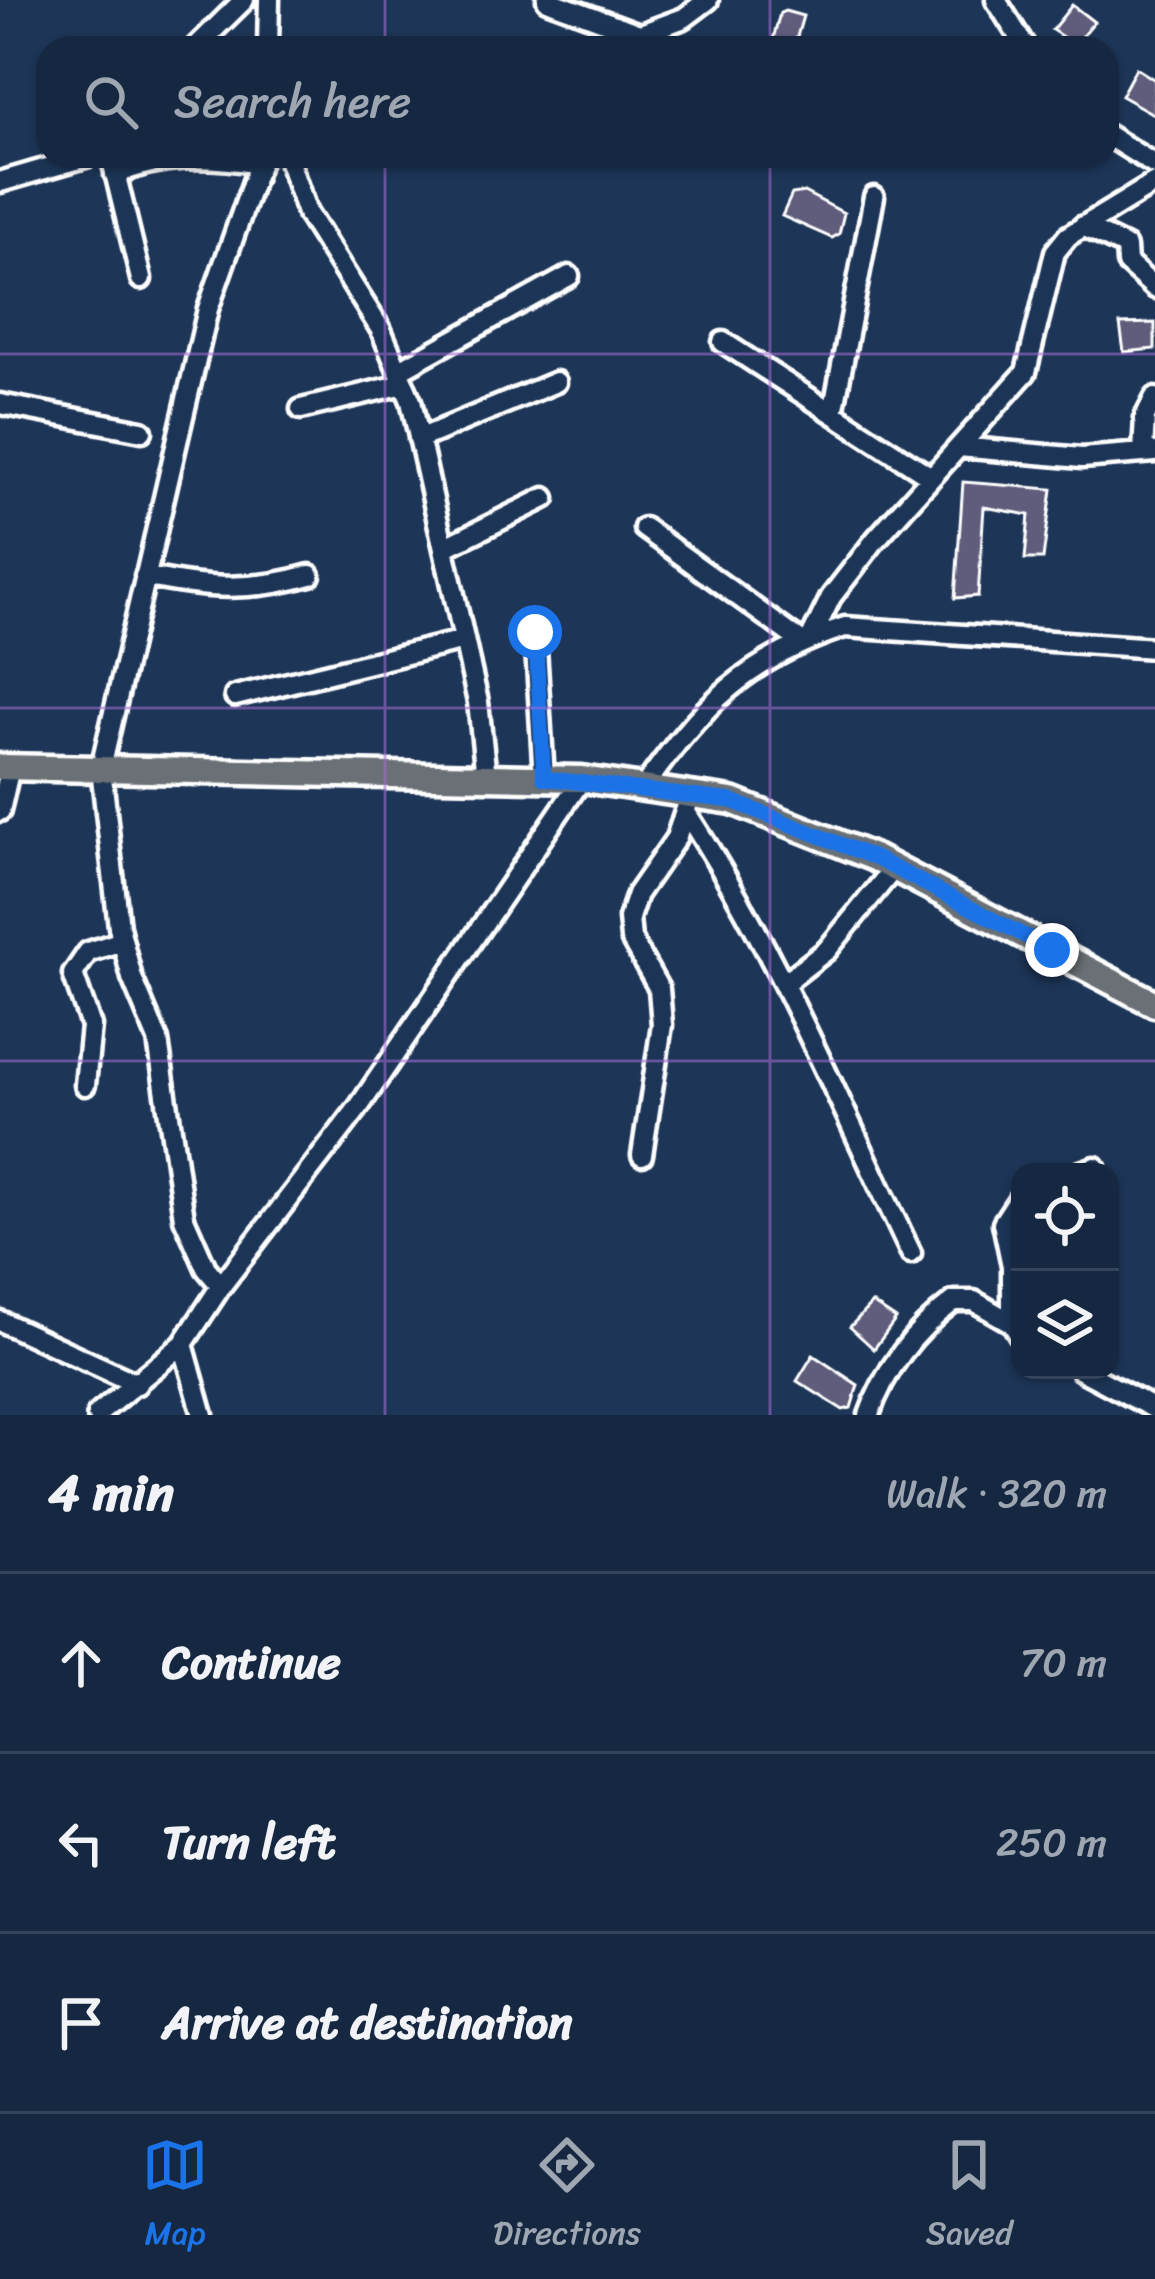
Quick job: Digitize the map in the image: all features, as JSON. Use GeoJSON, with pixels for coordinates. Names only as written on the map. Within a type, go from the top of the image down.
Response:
{"type":"FeatureCollection","features":[{"type":"Feature","properties":{"kind":"main road"},"geometry":{"type":"LineString","coordinates":[[5,767],[583,779],[644,787],[689,802],[732,801],[894,868],[1155,1004]]}},
{"type":"Feature","properties":{"kind":"street"},"geometry":{"type":"LineString","coordinates":[[207,36],[244,0]]}},
{"type":"Feature","properties":{"kind":"street"},"geometry":{"type":"LineString","coordinates":[[268,0],[268,36]]}},
{"type":"Feature","properties":{"kind":"street"},"geometry":{"type":"LineString","coordinates":[[547,0],[646,36]]}},
{"type":"Feature","properties":{"kind":"street"},"geometry":{"type":"LineString","coordinates":[[641,34],[684,17],[708,0]]}},
{"type":"Feature","properties":{"kind":"street"},"geometry":{"type":"LineString","coordinates":[[996,0],[1019,36]]}},
{"type":"Feature","properties":{"kind":"street"},"geometry":{"type":"LineString","coordinates":[[1119,142],[1155,165]]}},
{"type":"Feature","properties":{"kind":"street"},"geometry":{"type":"LineString","coordinates":[[0,182],[48,168]]}},
{"type":"Feature","properties":{"kind":"street"},"geometry":{"type":"LineString","coordinates":[[114,168],[141,279]]}},
{"type":"Feature","properties":{"kind":"street"},"geometry":{"type":"LineString","coordinates":[[220,1286],[206,1268],[184,1218],[158,1040],[122,941],[101,768],[208,309],[258,168]]}},
{"type":"Feature","properties":{"kind":"street"},"geometry":{"type":"LineString","coordinates":[[290,168],[307,213],[381,330],[401,378],[464,640],[486,777]]}},
{"type":"Feature","properties":{"kind":"street"},"geometry":{"type":"LineString","coordinates":[[806,639],[831,597],[1026,372],[1055,253],[1083,226],[1155,183]]}},
{"type":"Feature","properties":{"kind":"street"},"geometry":{"type":"LineString","coordinates":[[833,413],[874,197]]}},
{"type":"Feature","properties":{"kind":"street"},"geometry":{"type":"LineString","coordinates":[[1083,226],[1126,248],[1127,263],[1155,288]]}},
{"type":"Feature","properties":{"kind":"street"},"geometry":{"type":"LineString","coordinates":[[301,409],[401,378],[569,276]]}},
{"type":"Feature","properties":{"kind":"street"},"geometry":{"type":"LineString","coordinates":[[723,342],[931,477]]}},
{"type":"Feature","properties":{"kind":"street"},"geometry":{"type":"LineString","coordinates":[[419,440],[556,382]]}},
{"type":"Feature","properties":{"kind":"street"},"geometry":{"type":"LineString","coordinates":[[959,447],[1082,458],[1149,452],[1145,417],[1155,398]]}},
{"type":"Feature","properties":{"kind":"street"},"geometry":{"type":"LineString","coordinates":[[0,404],[142,431]]}},
{"type":"Feature","properties":{"kind":"street"},"geometry":{"type":"LineString","coordinates":[[444,548],[545,498]]}},
{"type":"Feature","properties":{"kind":"street"},"geometry":{"type":"LineString","coordinates":[[644,528],[806,639]]}},
{"type":"Feature","properties":{"kind":"street"},"geometry":{"type":"LineString","coordinates":[[145,576],[230,589],[265,588],[310,575]]}},
{"type":"Feature","properties":{"kind":"street"},"geometry":{"type":"LineString","coordinates":[[644,787],[692,719],[723,690],[806,639],[860,627],[1155,648]]}},
{"type":"Feature","properties":{"kind":"street"},"geometry":{"type":"LineString","coordinates":[[535,632],[544,778]]}},
{"type":"Feature","properties":{"kind":"street"},"geometry":{"type":"LineString","coordinates":[[235,696],[464,640]]}},
{"type":"Feature","properties":{"kind":"street"},"geometry":{"type":"LineString","coordinates":[[0,811],[5,767]]}},
{"type":"Feature","properties":{"kind":"street"},"geometry":{"type":"LineString","coordinates":[[97,1415],[183,1344],[220,1286],[358,1108],[583,779]]}},
{"type":"Feature","properties":{"kind":"street"},"geometry":{"type":"LineString","coordinates":[[689,802],[786,982],[911,1253]]}},
{"type":"Feature","properties":{"kind":"street"},"geometry":{"type":"LineString","coordinates":[[642,1154],[662,1024],[659,988],[631,939],[629,918],[637,894],[676,838],[689,802]]}},
{"type":"Feature","properties":{"kind":"street"},"geometry":{"type":"LineString","coordinates":[[786,982],[827,950],[894,868]]}},
{"type":"Feature","properties":{"kind":"street"},"geometry":{"type":"LineString","coordinates":[[85,1085],[91,1026],[74,974],[88,952],[122,941]]}},
{"type":"Feature","properties":{"kind":"street"},"geometry":{"type":"LineString","coordinates":[[1011,1211],[1003,1223],[1011,1261]]}},
{"type":"Feature","properties":{"kind":"street"},"geometry":{"type":"LineString","coordinates":[[869,1415],[878,1390],[917,1332],[954,1300],[974,1301],[1011,1326]]}},
{"type":"Feature","properties":{"kind":"street"},"geometry":{"type":"LineString","coordinates":[[0,1321],[137,1384]]}},
{"type":"Feature","properties":{"kind":"street"},"geometry":{"type":"LineString","coordinates":[[183,1344],[203,1415]]}},
{"type":"Feature","properties":{"kind":"street"},"geometry":{"type":"LineString","coordinates":[[1098,1379],[1155,1409]]}},
{"type":"Feature","properties":{"kind":"building"},"geometry":{"type":"Polygon","coordinates":[[[1072,5],[1094,22],[1082,36],[1061,36],[1052,30],[1072,5]]]}},
{"type":"Feature","properties":{"kind":"building"},"geometry":{"type":"Polygon","coordinates":[[[780,13],[803,16],[797,36],[774,36],[780,13]]]}},
{"type":"Feature","properties":{"kind":"building"},"geometry":{"type":"Polygon","coordinates":[[[1136,68],[1155,80],[1155,115],[1121,96],[1136,68]]]}},
{"type":"Feature","properties":{"kind":"building"},"geometry":{"type":"Polygon","coordinates":[[[804,192],[844,213],[839,234],[832,238],[782,216],[792,194],[804,192]]]}},
{"type":"Feature","properties":{"kind":"building"},"geometry":{"type":"Polygon","coordinates":[[[1155,323],[1155,349],[1124,352],[1120,324],[1155,323]]]}},
{"type":"Feature","properties":{"kind":"building"},"geometry":{"type":"Polygon","coordinates":[[[963,482],[1052,489],[1043,559],[1025,559],[1029,515],[984,507],[978,596],[955,598],[963,482]]]}},
{"type":"Feature","properties":{"kind":"building"},"geometry":{"type":"Polygon","coordinates":[[[872,1303],[896,1319],[874,1349],[850,1327],[872,1303]]]}},
{"type":"Feature","properties":{"kind":"building"},"geometry":{"type":"Polygon","coordinates":[[[813,1355],[858,1385],[851,1408],[843,1410],[797,1381],[813,1355]]]}},
{"type":"Feature","properties":{"kind":"route"},"geometry":{"type":"LineString","coordinates":[[535,632],[544,778],[583,779],[732,801],[875,858],[1052,950]]}}]}
